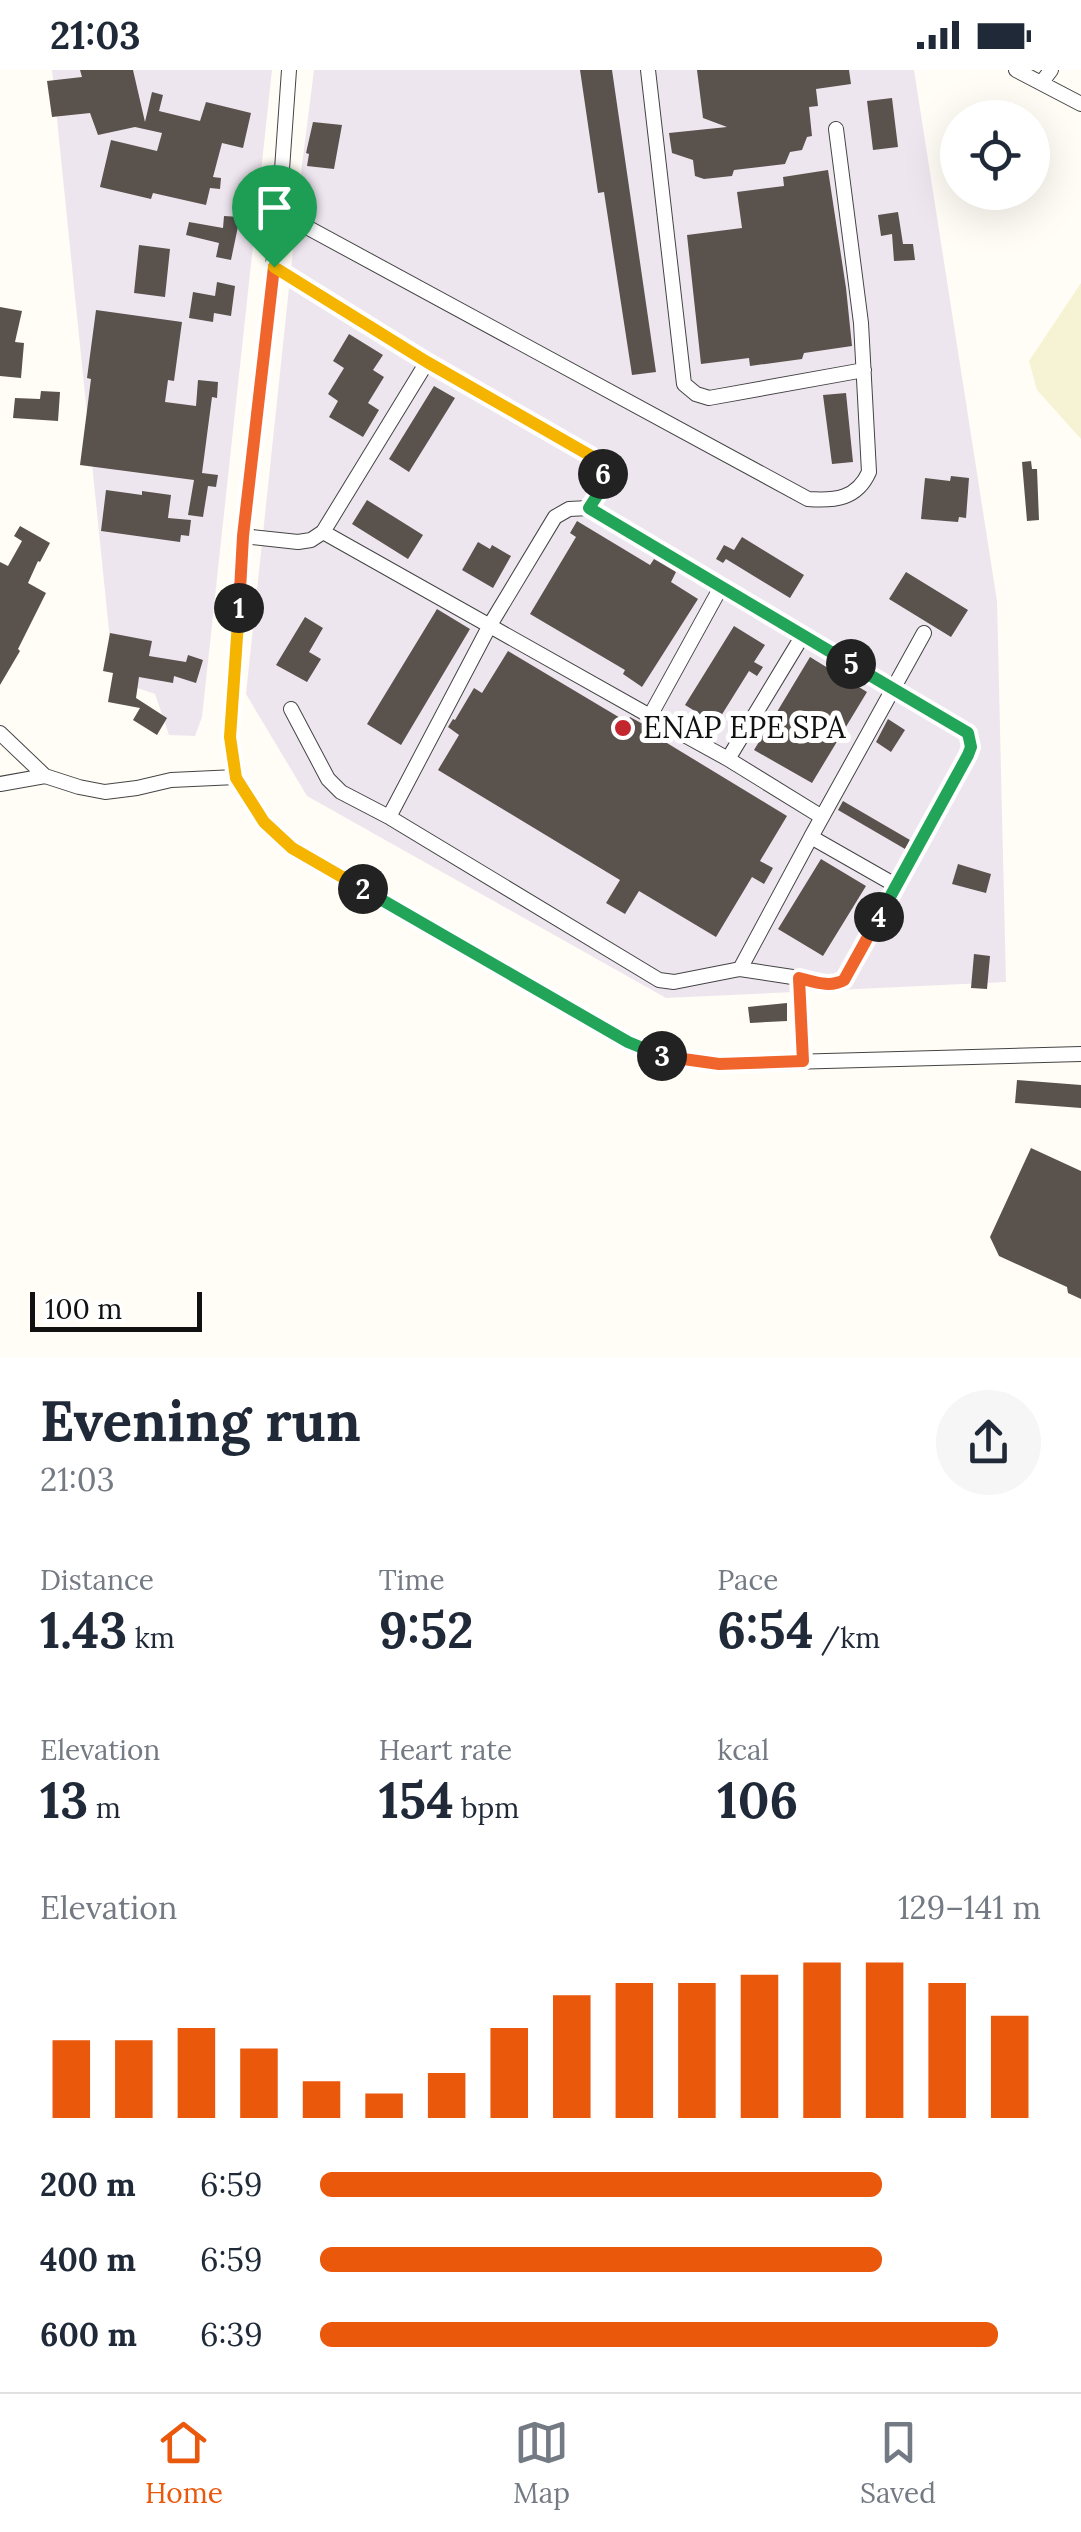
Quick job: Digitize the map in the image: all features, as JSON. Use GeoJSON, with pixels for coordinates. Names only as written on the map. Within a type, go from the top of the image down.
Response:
{"type":"FeatureCollection","features":[{"type":"Feature","properties":{"kind":"street"},"geometry":{"type":"LineString","coordinates":[[289,70],[280,212],[243,536],[230,737],[236,778],[264,822],[292,848],[628,1042],[668,1058],[719,1064],[1081,1054]]}},
{"type":"Feature","properties":{"kind":"street"},"geometry":{"type":"LineString","coordinates":[[648,70],[684,384],[696,394],[710,398],[864,370]]}},
{"type":"Feature","properties":{"kind":"street"},"geometry":{"type":"LineString","coordinates":[[1016,70],[1046,76],[1081,104]]}},
{"type":"Feature","properties":{"kind":"street"},"geometry":{"type":"LineString","coordinates":[[280,212],[808,499],[832,501],[852,494],[870,472],[861,323],[836,129]]}},
{"type":"Feature","properties":{"kind":"street"},"geometry":{"type":"LineString","coordinates":[[274,267],[427,362],[591,456],[603,474],[602,488],[589,508]]}},
{"type":"Feature","properties":{"kind":"street"},"geometry":{"type":"LineString","coordinates":[[243,536],[298,542],[323,532],[427,362]]}},
{"type":"Feature","properties":{"kind":"street"},"geometry":{"type":"LineString","coordinates":[[291,710],[328,779],[341,792],[659,980],[674,982],[740,969],[824,984],[844,980],[971,747],[968,733],[589,508],[569,509],[555,516],[490,625],[389,817]]}},
{"type":"Feature","properties":{"kind":"street"},"geometry":{"type":"LineString","coordinates":[[323,532],[728,759],[822,817]]}},
{"type":"Feature","properties":{"kind":"street"},"geometry":{"type":"LineString","coordinates":[[650,716],[721,587]]}},
{"type":"Feature","properties":{"kind":"street"},"geometry":{"type":"LineString","coordinates":[[740,969],[924,633]]}},
{"type":"Feature","properties":{"kind":"street"},"geometry":{"type":"LineString","coordinates":[[728,759],[803,635]]}},
{"type":"Feature","properties":{"kind":"street"},"geometry":{"type":"LineString","coordinates":[[0,732],[45,776],[104,792],[171,780],[236,778]]}},
{"type":"Feature","properties":{"kind":"street"},"geometry":{"type":"LineString","coordinates":[[0,784],[45,776]]}},
{"type":"Feature","properties":{"kind":"street"},"geometry":{"type":"LineString","coordinates":[[811,837],[896,886]]}},
{"type":"Feature","properties":{"kind":"street"},"geometry":{"type":"LineString","coordinates":[[799,978],[803,1061]]}},
{"type":"Feature","properties":{"kind":"shaded area"},"geometry":{"type":"Polygon","coordinates":[[[52,70],[272,70],[202,717],[195,736],[169,735],[155,694],[114,680],[52,70]]]}},
{"type":"Feature","properties":{"kind":"shaded area"},"geometry":{"type":"Polygon","coordinates":[[[314,70],[914,70],[997,601],[1006,982],[666,998],[307,796],[246,694],[314,70]]]}},
{"type":"Feature","properties":{"kind":"shaded area"},"geometry":{"type":"Polygon","coordinates":[[[1081,283],[1081,439],[1037,390],[1029,361],[1081,283]]]}},
{"type":"Feature","properties":{"kind":"building"},"geometry":{"type":"Polygon","coordinates":[[[80,70],[133,70],[145,122],[152,92],[163,95],[159,111],[200,121],[206,102],[251,113],[243,148],[222,143],[213,177],[221,178],[220,189],[210,188],[206,205],[153,193],[151,199],[100,187],[111,140],[157,151],[162,133],[135,127],[98,135],[90,113],[52,117],[47,81],[82,77],[80,70]]]}},
{"type":"Feature","properties":{"kind":"building"},"geometry":{"type":"Polygon","coordinates":[[[580,70],[612,70],[656,372],[632,375],[604,192],[598,193],[580,70]]]}},
{"type":"Feature","properties":{"kind":"building"},"geometry":{"type":"Polygon","coordinates":[[[697,70],[849,70],[851,84],[816,89],[818,106],[809,107],[812,136],[807,137],[802,150],[790,152],[785,164],[734,170],[732,176],[704,179],[695,176],[693,160],[672,153],[669,133],[727,127],[703,118],[697,70]]]}},
{"type":"Feature","properties":{"kind":"building"},"geometry":{"type":"Polygon","coordinates":[[[892,98],[898,147],[873,150],[867,101],[892,98]]]}},
{"type":"Feature","properties":{"kind":"building"},"geometry":{"type":"Polygon","coordinates":[[[313,122],[342,125],[334,169],[307,166],[313,122]]]}},
{"type":"Feature","properties":{"kind":"building"},"geometry":{"type":"Polygon","coordinates":[[[828,170],[852,346],[804,353],[802,359],[750,366],[749,358],[701,364],[687,235],[742,228],[737,192],[784,186],[783,177],[828,170]]]}},
{"type":"Feature","properties":{"kind":"building"},"geometry":{"type":"Polygon","coordinates":[[[898,212],[903,244],[913,244],[915,260],[894,261],[892,234],[881,236],[878,215],[898,212]]]}},
{"type":"Feature","properties":{"kind":"building"},"geometry":{"type":"Polygon","coordinates":[[[224,216],[240,217],[231,260],[216,257],[219,243],[186,235],[189,222],[223,228],[224,216]]]}},
{"type":"Feature","properties":{"kind":"building"},"geometry":{"type":"Polygon","coordinates":[[[139,245],[170,249],[165,297],[134,293],[139,245]]]}},
{"type":"Feature","properties":{"kind":"building"},"geometry":{"type":"Polygon","coordinates":[[[217,282],[235,286],[231,316],[214,313],[213,322],[189,318],[193,292],[215,296],[217,282]]]}},
{"type":"Feature","properties":{"kind":"building"},"geometry":{"type":"Polygon","coordinates":[[[0,307],[22,311],[15,342],[24,343],[21,378],[0,376],[0,307]]]}},
{"type":"Feature","properties":{"kind":"building"},"geometry":{"type":"Polygon","coordinates":[[[96,310],[182,322],[174,381],[168,380],[165,402],[196,406],[198,380],[218,382],[217,398],[212,397],[202,473],[218,475],[216,487],[208,486],[203,517],[188,515],[194,480],[80,465],[96,310]]]}},
{"type":"Feature","properties":{"kind":"building"},"geometry":{"type":"Polygon","coordinates":[[[349,334],[383,355],[373,370],[384,377],[368,403],[379,410],[363,437],[329,417],[338,401],[328,394],[344,368],[333,361],[349,334]]]}},
{"type":"Feature","properties":{"kind":"building"},"geometry":{"type":"Polygon","coordinates":[[[434,386],[455,398],[409,472],[389,459],[434,386]]]}},
{"type":"Feature","properties":{"kind":"building"},"geometry":{"type":"Polygon","coordinates":[[[41,391],[60,392],[58,421],[13,418],[15,398],[40,399],[41,391]]]}},
{"type":"Feature","properties":{"kind":"building"},"geometry":{"type":"Polygon","coordinates":[[[846,393],[853,462],[832,464],[823,395],[846,393]]]}},
{"type":"Feature","properties":{"kind":"building"},"geometry":{"type":"Polygon","coordinates":[[[1031,461],[1032,469],[1037,469],[1039,520],[1027,521],[1022,462],[1031,461]]]}},
{"type":"Feature","properties":{"kind":"building"},"geometry":{"type":"Polygon","coordinates":[[[951,476],[969,478],[966,518],[959,517],[958,522],[921,519],[925,478],[950,481],[951,476]]]}},
{"type":"Feature","properties":{"kind":"building"},"geometry":{"type":"Polygon","coordinates":[[[106,490],[171,495],[168,518],[191,520],[189,536],[181,535],[180,542],[101,531],[106,490]]]}},
{"type":"Feature","properties":{"kind":"building"},"geometry":{"type":"Polygon","coordinates":[[[367,500],[423,535],[408,559],[352,524],[367,500]]]}},
{"type":"Feature","properties":{"kind":"building"},"geometry":{"type":"Polygon","coordinates":[[[577,521],[650,565],[654,559],[676,572],[671,582],[698,599],[642,687],[623,674],[625,670],[530,614],[576,537],[570,533],[577,521]]]}},
{"type":"Feature","properties":{"kind":"building"},"geometry":{"type":"Polygon","coordinates":[[[20,526],[50,543],[28,583],[46,593],[0,685],[0,562],[8,566],[22,541],[14,536],[20,526]]]}},
{"type":"Feature","properties":{"kind":"building"},"geometry":{"type":"Polygon","coordinates":[[[742,537],[804,575],[790,598],[726,559],[723,563],[716,559],[724,545],[734,550],[742,537]]]}},
{"type":"Feature","properties":{"kind":"building"},"geometry":{"type":"Polygon","coordinates":[[[478,542],[511,556],[493,588],[462,570],[478,542]]]}},
{"type":"Feature","properties":{"kind":"building"},"geometry":{"type":"Polygon","coordinates":[[[906,572],[968,610],[951,637],[889,599],[906,572]]]}},
{"type":"Feature","properties":{"kind":"building"},"geometry":{"type":"Polygon","coordinates":[[[437,609],[470,629],[401,745],[367,724],[437,609]]]}},
{"type":"Feature","properties":{"kind":"building"},"geometry":{"type":"Polygon","coordinates":[[[305,617],[323,628],[309,652],[321,659],[307,682],[276,665],[305,617]]]}},
{"type":"Feature","properties":{"kind":"building"},"geometry":{"type":"Polygon","coordinates":[[[734,626],[765,645],[754,662],[763,667],[757,676],[749,671],[716,724],[685,705],[734,626]]]}},
{"type":"Feature","properties":{"kind":"building"},"geometry":{"type":"Polygon","coordinates":[[[110,633],[152,641],[149,656],[186,662],[188,655],[203,660],[196,683],[174,676],[173,683],[139,677],[136,698],[167,718],[157,735],[133,720],[140,708],[108,702],[113,673],[103,671],[110,633]]]}},
{"type":"Feature","properties":{"kind":"building"},"geometry":{"type":"Polygon","coordinates":[[[508,651],[627,722],[630,717],[665,736],[662,740],[787,816],[760,861],[773,868],[764,884],[752,877],[716,937],[639,891],[625,914],[606,903],[620,880],[438,770],[459,735],[448,727],[474,688],[482,693],[508,651]]]}},
{"type":"Feature","properties":{"kind":"building"},"geometry":{"type":"Polygon","coordinates":[[[810,657],[867,692],[812,783],[754,750],[810,657]]]}},
{"type":"Feature","properties":{"kind":"building"},"geometry":{"type":"Polygon","coordinates":[[[888,719],[905,730],[891,752],[876,742],[888,719]]]}},
{"type":"Feature","properties":{"kind":"building"},"geometry":{"type":"Polygon","coordinates":[[[843,801],[910,840],[905,849],[838,810],[843,801]]]}},
{"type":"Feature","properties":{"kind":"building"},"geometry":{"type":"Polygon","coordinates":[[[821,859],[866,886],[823,956],[778,929],[821,859]]]}},
{"type":"Feature","properties":{"kind":"building"},"geometry":{"type":"Polygon","coordinates":[[[958,864],[991,874],[986,893],[952,884],[958,864]]]}},
{"type":"Feature","properties":{"kind":"building"},"geometry":{"type":"Polygon","coordinates":[[[974,954],[990,956],[987,989],[971,988],[974,954]]]}},
{"type":"Feature","properties":{"kind":"building"},"geometry":{"type":"Polygon","coordinates":[[[787,1003],[787,1021],[750,1023],[748,1007],[787,1003]]]}},
{"type":"Feature","properties":{"kind":"building"},"geometry":{"type":"Polygon","coordinates":[[[1017,1080],[1081,1085],[1081,1108],[1015,1103],[1017,1080]]]}},
{"type":"Feature","properties":{"kind":"building"},"geometry":{"type":"Polygon","coordinates":[[[1031,1148],[1081,1171],[1081,1299],[1068,1293],[1067,1287],[999,1256],[990,1237],[1031,1148]]]}},
{"type":"Feature","properties":{"kind":"place","name":"ENAP EPE SPA"},"geometry":{"type":"Point","coordinates":[623,728]}},
{"type":"Feature","properties":{"kind":"route"},"geometry":{"type":"LineString","coordinates":[[274,267],[427,362],[591,456],[603,474],[602,488],[589,508],[968,733],[968,755],[844,980],[824,984],[799,978],[803,1061],[719,1064],[668,1058],[628,1042],[292,848],[264,822],[236,778],[230,737],[243,536],[274,267]]}}]}
